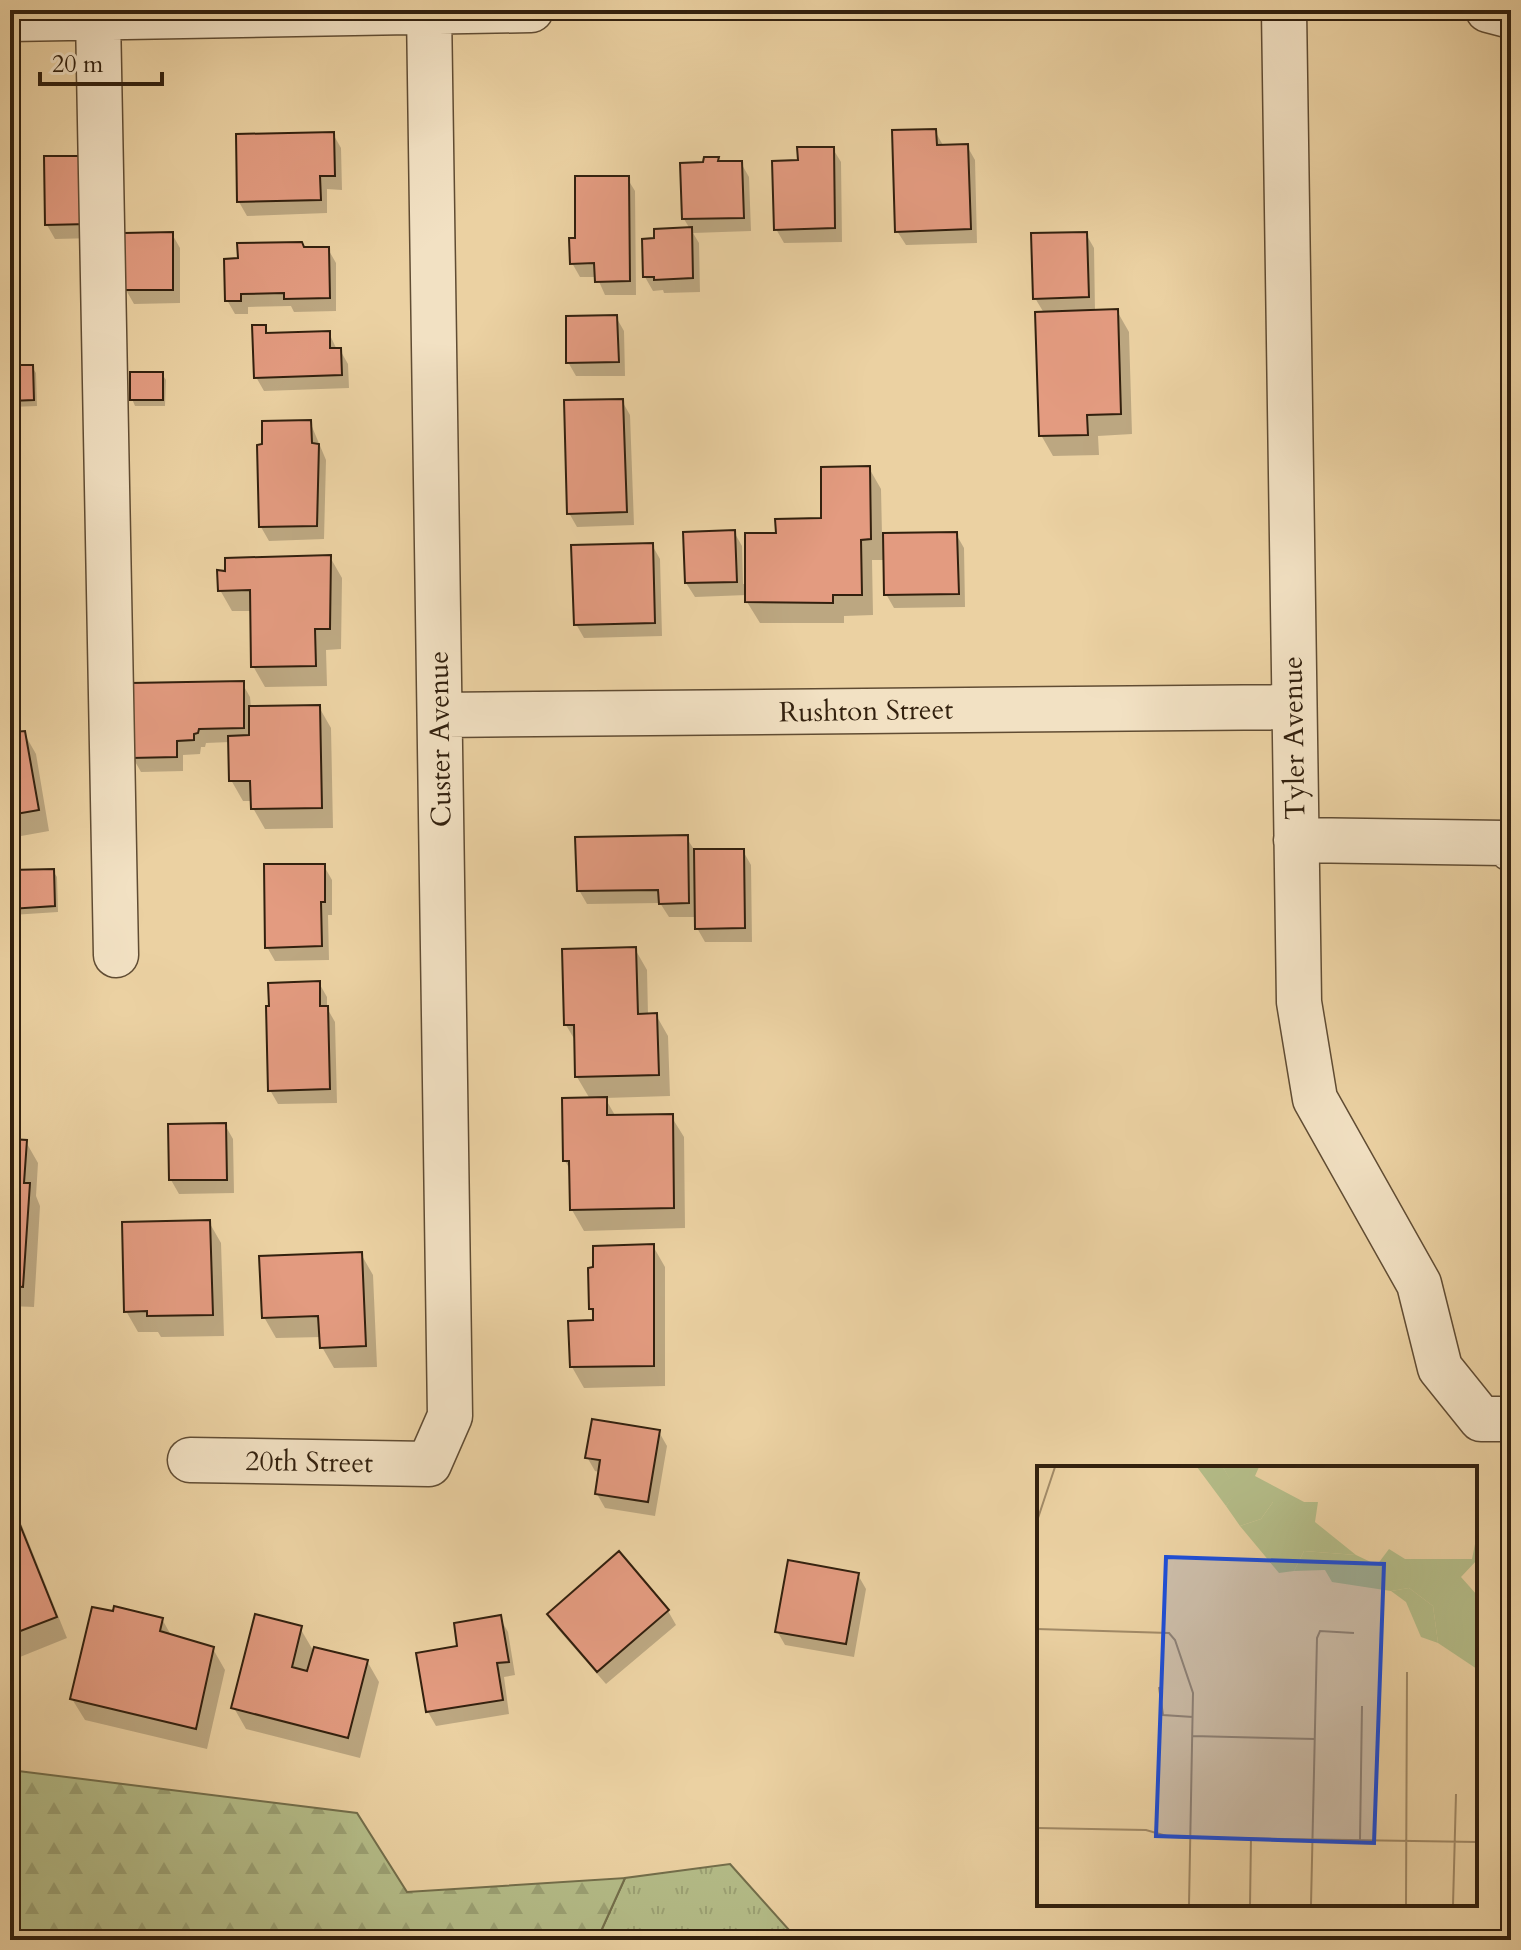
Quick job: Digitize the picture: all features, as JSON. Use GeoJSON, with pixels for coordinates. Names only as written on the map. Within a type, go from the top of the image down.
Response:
{"type":"FeatureCollection","features":[{"type":"Feature","properties":{"kind":"street"},"geometry":{"type":"LineString","coordinates":[[10,19],[531,10]]}},
{"type":"Feature","properties":{"kind":"street","name":"Tyler Avenue"},"geometry":{"type":"LineString","coordinates":[[1284,10],[1299,1002],[1315,1099],[1419,1284],[1440,1368],[1496,1419]]}},
{"type":"Feature","properties":{"kind":"street"},"geometry":{"type":"LineString","coordinates":[[1488,10],[1511,16]]}},
{"type":"Feature","properties":{"kind":"street","name":"Custer Avenue"},"geometry":{"type":"LineString","coordinates":[[429,11],[450,1416],[429,1464]]}},
{"type":"Feature","properties":{"kind":"street"},"geometry":{"type":"LineString","coordinates":[[98,17],[116,955]]}},
{"type":"Feature","properties":{"kind":"street","name":"Rushton Street"},"geometry":{"type":"LineString","coordinates":[[440,715],[1293,707]]}},
{"type":"Feature","properties":{"kind":"street"},"geometry":{"type":"LineString","coordinates":[[1296,840],[1505,843],[1511,849]]}},
{"type":"Feature","properties":{"kind":"street","name":"20th Street"},"geometry":{"type":"LineString","coordinates":[[190,1460],[429,1464]]}},
{"type":"Feature","properties":{"kind":"green space"},"geometry":{"type":"Polygon","coordinates":[[[10,1770],[357,1813],[407,1892],[625,1878],[597,1940],[10,1940],[10,1770]]]}},
{"type":"Feature","properties":{"kind":"green space"},"geometry":{"type":"Polygon","coordinates":[[[730,1864],[798,1940],[597,1940],[625,1878],[730,1864]]]}},
{"type":"Feature","properties":{"kind":"building"},"geometry":{"type":"Polygon","coordinates":[[[936,129],[937,145],[968,144],[971,229],[895,232],[892,130],[936,129]]]}},
{"type":"Feature","properties":{"kind":"building"},"geometry":{"type":"Polygon","coordinates":[[[334,132],[335,176],[320,176],[321,200],[237,202],[236,134],[334,132]]]}},
{"type":"Feature","properties":{"kind":"building"},"geometry":{"type":"Polygon","coordinates":[[[797,147],[834,147],[835,228],[774,230],[772,161],[798,160],[797,147]]]}},
{"type":"Feature","properties":{"kind":"building"},"geometry":{"type":"Polygon","coordinates":[[[44,156],[88,156],[89,224],[45,225],[44,156]]]}},
{"type":"Feature","properties":{"kind":"building"},"geometry":{"type":"Polygon","coordinates":[[[704,157],[719,157],[718,161],[742,161],[744,218],[682,219],[680,163],[703,162],[704,157]]]}},
{"type":"Feature","properties":{"kind":"building"},"geometry":{"type":"Polygon","coordinates":[[[575,176],[629,176],[630,281],[595,282],[594,263],[570,264],[569,238],[575,238],[575,176]]]}},
{"type":"Feature","properties":{"kind":"building"},"geometry":{"type":"Polygon","coordinates":[[[692,227],[693,278],[654,280],[654,277],[643,277],[642,239],[654,238],[654,229],[692,227]]]}},
{"type":"Feature","properties":{"kind":"building"},"geometry":{"type":"Polygon","coordinates":[[[173,232],[173,290],[124,290],[124,233],[173,232]]]}},
{"type":"Feature","properties":{"kind":"building"},"geometry":{"type":"Polygon","coordinates":[[[1087,232],[1089,297],[1033,299],[1031,233],[1087,232]]]}},
{"type":"Feature","properties":{"kind":"building"},"geometry":{"type":"Polygon","coordinates":[[[302,242],[304,247],[329,247],[330,298],[284,299],[284,293],[241,294],[241,301],[225,301],[224,259],[238,258],[237,243],[302,242]]]}},
{"type":"Feature","properties":{"kind":"building"},"geometry":{"type":"Polygon","coordinates":[[[1118,309],[1121,414],[1087,415],[1088,435],[1039,436],[1035,312],[1118,309]]]}},
{"type":"Feature","properties":{"kind":"building"},"geometry":{"type":"Polygon","coordinates":[[[617,315],[619,362],[566,363],[566,316],[617,315]]]}},
{"type":"Feature","properties":{"kind":"building"},"geometry":{"type":"Polygon","coordinates":[[[252,325],[266,325],[266,333],[330,331],[330,348],[341,348],[342,375],[254,378],[252,325]]]}},
{"type":"Feature","properties":{"kind":"building"},"geometry":{"type":"Polygon","coordinates":[[[10,365],[33,365],[34,400],[10,401],[10,365]]]}},
{"type":"Feature","properties":{"kind":"building"},"geometry":{"type":"Polygon","coordinates":[[[130,372],[163,372],[163,400],[130,400],[130,372]]]}},
{"type":"Feature","properties":{"kind":"building"},"geometry":{"type":"Polygon","coordinates":[[[623,399],[627,512],[567,514],[564,400],[623,399]]]}},
{"type":"Feature","properties":{"kind":"building"},"geometry":{"type":"Polygon","coordinates":[[[311,420],[312,443],[319,444],[317,526],[259,527],[257,445],[262,444],[262,421],[311,420]]]}},
{"type":"Feature","properties":{"kind":"building"},"geometry":{"type":"Polygon","coordinates":[[[870,466],[871,539],[861,540],[862,595],[833,595],[833,603],[745,602],[745,533],[776,533],[775,519],[821,518],[821,467],[870,466]]]}},
{"type":"Feature","properties":{"kind":"building"},"geometry":{"type":"Polygon","coordinates":[[[735,530],[737,582],[685,583],[683,532],[735,530]]]}},
{"type":"Feature","properties":{"kind":"building"},"geometry":{"type":"Polygon","coordinates":[[[957,532],[959,594],[884,595],[883,533],[957,532]]]}},
{"type":"Feature","properties":{"kind":"building"},"geometry":{"type":"Polygon","coordinates":[[[653,543],[655,623],[574,625],[571,545],[653,543]]]}},
{"type":"Feature","properties":{"kind":"building"},"geometry":{"type":"Polygon","coordinates":[[[331,555],[330,629],[315,629],[316,666],[251,667],[250,590],[218,591],[217,570],[225,571],[225,558],[331,555]]]}},
{"type":"Feature","properties":{"kind":"building"},"geometry":{"type":"Polygon","coordinates":[[[244,681],[244,728],[199,729],[194,734],[194,740],[177,741],[177,757],[131,758],[130,683],[244,681]]]}},
{"type":"Feature","properties":{"kind":"building"},"geometry":{"type":"Polygon","coordinates":[[[320,705],[322,808],[251,809],[250,781],[229,781],[228,736],[249,735],[249,706],[320,705]]]}},
{"type":"Feature","properties":{"kind":"building"},"geometry":{"type":"Polygon","coordinates":[[[13,729],[13,732],[25,731],[39,810],[10,815],[10,730],[13,729]]]}},
{"type":"Feature","properties":{"kind":"building"},"geometry":{"type":"Polygon","coordinates":[[[688,835],[689,903],[659,904],[658,890],[577,891],[575,837],[688,835]]]}},
{"type":"Feature","properties":{"kind":"building"},"geometry":{"type":"Polygon","coordinates":[[[694,849],[744,849],[745,928],[695,929],[694,849]]]}},
{"type":"Feature","properties":{"kind":"building"},"geometry":{"type":"Polygon","coordinates":[[[264,864],[325,864],[325,902],[321,902],[322,946],[265,948],[264,864]]]}},
{"type":"Feature","properties":{"kind":"building"},"geometry":{"type":"Polygon","coordinates":[[[54,869],[55,906],[10,909],[10,870],[54,869]]]}},
{"type":"Feature","properties":{"kind":"building"},"geometry":{"type":"Polygon","coordinates":[[[636,947],[638,1014],[657,1013],[659,1075],[575,1077],[574,1025],[564,1025],[562,949],[636,947]]]}},
{"type":"Feature","properties":{"kind":"building"},"geometry":{"type":"Polygon","coordinates":[[[320,981],[320,1006],[328,1006],[330,1089],[268,1091],[268,983],[320,981]]]}},
{"type":"Feature","properties":{"kind":"building"},"geometry":{"type":"Polygon","coordinates":[[[607,1097],[607,1115],[673,1114],[674,1208],[570,1210],[569,1161],[563,1161],[562,1098],[607,1097]]]}},
{"type":"Feature","properties":{"kind":"building"},"geometry":{"type":"Polygon","coordinates":[[[226,1123],[227,1180],[169,1180],[168,1124],[226,1123]]]}},
{"type":"Feature","properties":{"kind":"building"},"geometry":{"type":"Polygon","coordinates":[[[10,1139],[27,1140],[24,1183],[30,1183],[23,1287],[10,1286],[10,1139]]]}},
{"type":"Feature","properties":{"kind":"building"},"geometry":{"type":"Polygon","coordinates":[[[210,1220],[213,1315],[147,1316],[147,1311],[124,1312],[122,1222],[210,1220]]]}},
{"type":"Feature","properties":{"kind":"building"},"geometry":{"type":"Polygon","coordinates":[[[654,1244],[654,1366],[570,1367],[568,1321],[593,1320],[593,1309],[589,1309],[588,1268],[593,1267],[593,1246],[654,1244]]]}},
{"type":"Feature","properties":{"kind":"building"},"geometry":{"type":"Polygon","coordinates":[[[362,1252],[366,1346],[320,1348],[318,1316],[262,1318],[259,1256],[362,1252]]]}},
{"type":"Feature","properties":{"kind":"building"},"geometry":{"type":"Polygon","coordinates":[[[592,1419],[660,1430],[648,1502],[595,1494],[600,1460],[585,1458],[592,1419]]]}},
{"type":"Feature","properties":{"kind":"building"},"geometry":{"type":"Polygon","coordinates":[[[10,1500],[57,1617],[10,1635],[10,1500]]]}},
{"type":"Feature","properties":{"kind":"building"},"geometry":{"type":"Polygon","coordinates":[[[619,1551],[669,1610],[597,1672],[547,1614],[619,1551]]]}},
{"type":"Feature","properties":{"kind":"building"},"geometry":{"type":"Polygon","coordinates":[[[788,1560],[859,1573],[846,1644],[775,1632],[788,1560]]]}},
{"type":"Feature","properties":{"kind":"building"},"geometry":{"type":"Polygon","coordinates":[[[114,1606],[163,1618],[160,1631],[214,1647],[196,1729],[70,1699],[92,1607],[113,1611],[114,1606]]]}},
{"type":"Feature","properties":{"kind":"building"},"geometry":{"type":"Polygon","coordinates":[[[255,1614],[302,1626],[292,1667],[307,1671],[314,1647],[368,1660],[348,1738],[231,1708],[255,1614]]]}},
{"type":"Feature","properties":{"kind":"building"},"geometry":{"type":"Polygon","coordinates":[[[501,1615],[509,1662],[497,1663],[503,1700],[426,1712],[416,1653],[457,1646],[454,1623],[501,1615]]]}}]}
